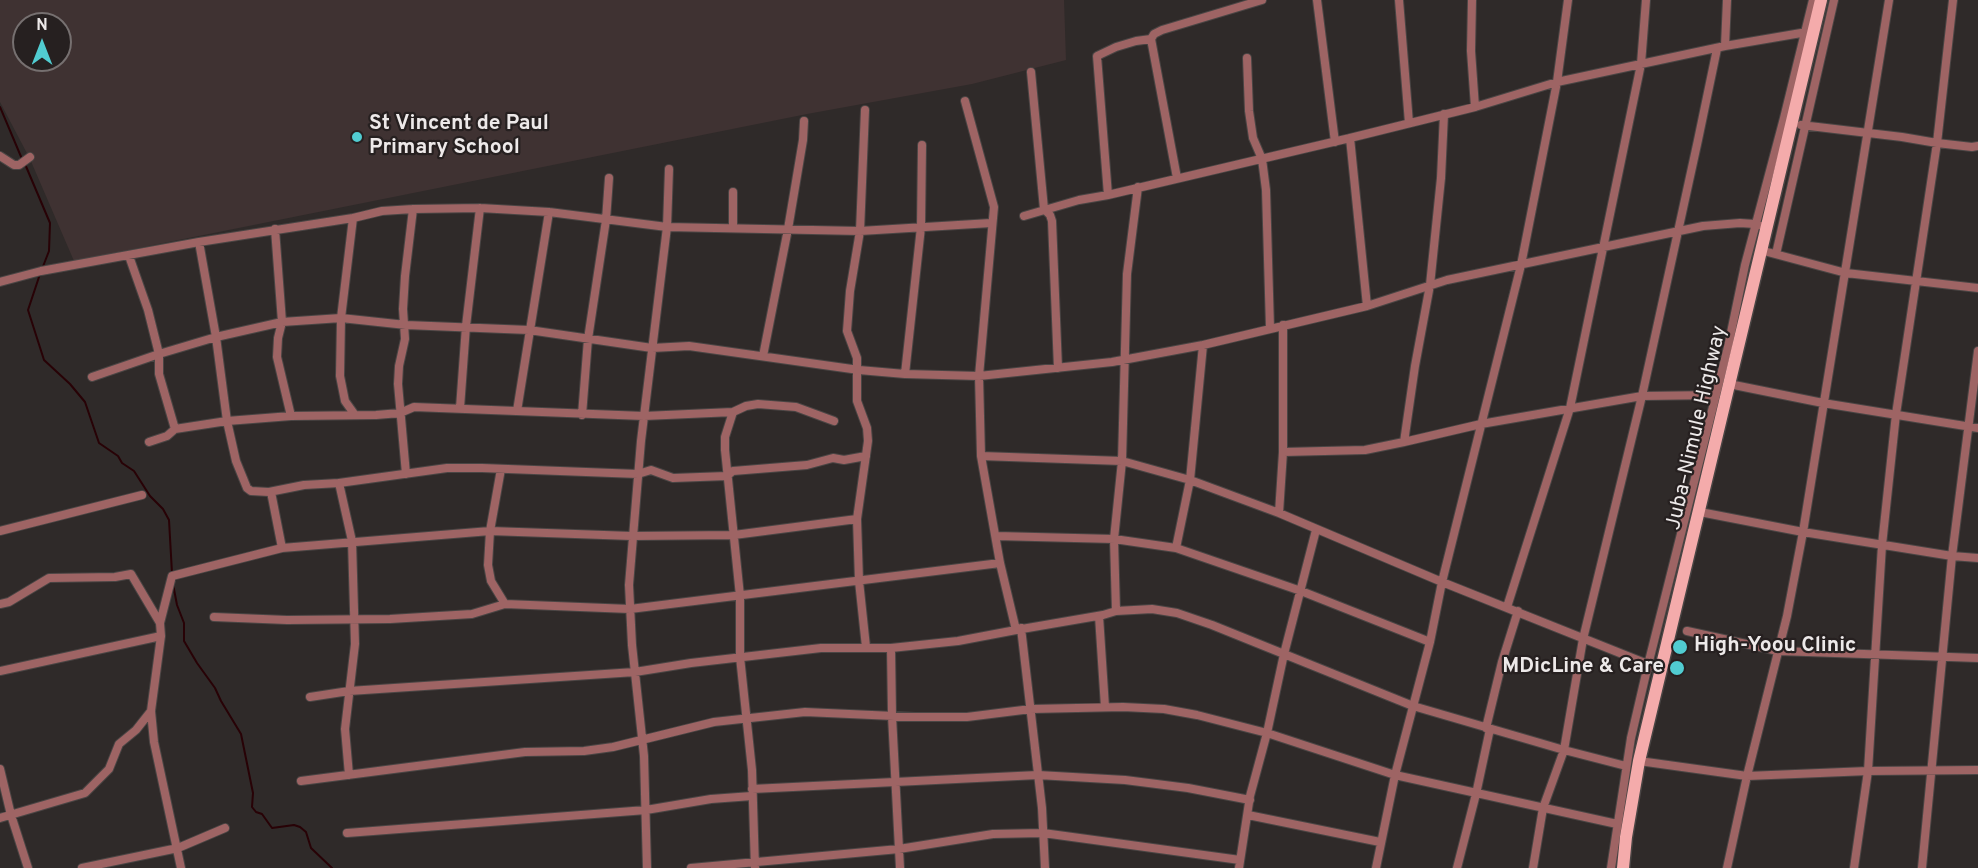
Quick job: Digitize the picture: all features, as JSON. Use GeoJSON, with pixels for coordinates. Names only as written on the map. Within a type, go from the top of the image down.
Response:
{"type":"FeatureCollection","features":[{"type":"Feature","properties":{"kind":"main road","name":"Juba–Nimule Highway"},"geometry":{"type":"LineString","coordinates":[[1623,868],[1639,761],[1700,512],[1760,250],[1760,225],[1798,124],[1810,31],[1821,0]]}},
{"type":"Feature","properties":{"kind":"street"},"geometry":{"type":"LineString","coordinates":[[1177,178],[1151,39],[1154,34],[1162,30],[1262,0]]}},
{"type":"Feature","properties":{"kind":"street"},"geometry":{"type":"LineString","coordinates":[[1317,0],[1335,142]]}},
{"type":"Feature","properties":{"kind":"street"},"geometry":{"type":"LineString","coordinates":[[1399,0],[1410,123]]}},
{"type":"Feature","properties":{"kind":"street"},"geometry":{"type":"LineString","coordinates":[[1472,0],[1471,51],[1475,107]]}},
{"type":"Feature","properties":{"kind":"street"},"geometry":{"type":"LineString","coordinates":[[1376,868],[1395,775],[1430,642],[1442,582],[1521,265],[1557,82],[1568,0]]}},
{"type":"Feature","properties":{"kind":"street"},"geometry":{"type":"LineString","coordinates":[[1507,607],[1570,408],[1641,64],[1646,0]]}},
{"type":"Feature","properties":{"kind":"street"},"geometry":{"type":"LineString","coordinates":[[1725,46],[1727,0]]}},
{"type":"Feature","properties":{"kind":"street"},"geometry":{"type":"LineString","coordinates":[[1611,868],[1626,766],[1648,665],[1810,31],[1812,0]]}},
{"type":"Feature","properties":{"kind":"street"},"geometry":{"type":"LineString","coordinates":[[1776,254],[1798,124],[1834,0]]}},
{"type":"Feature","properties":{"kind":"street"},"geometry":{"type":"LineString","coordinates":[[1727,868],[1778,651],[1803,532],[1888,0]]}},
{"type":"Feature","properties":{"kind":"street"},"geometry":{"type":"LineString","coordinates":[[1854,868],[1868,771],[1882,545],[1896,414],[1936,143],[1953,0]]}},
{"type":"Feature","properties":{"kind":"street"},"geometry":{"type":"LineString","coordinates":[[1024,216],[1044,209],[1335,142],[1475,107],[1557,82],[1725,46],[1810,31]]}},
{"type":"Feature","properties":{"kind":"street"},"geometry":{"type":"LineString","coordinates":[[1108,195],[1097,56],[1116,47],[1151,39]]}},
{"type":"Feature","properties":{"kind":"street"},"geometry":{"type":"LineString","coordinates":[[1533,868],[1543,808],[1563,750],[1583,639],[1641,396],[1717,49]]}},
{"type":"Feature","properties":{"kind":"street"},"geometry":{"type":"LineString","coordinates":[[1247,58],[1249,111],[1253,138],[1262,159],[1266,190],[1270,328]]}},
{"type":"Feature","properties":{"kind":"street"},"geometry":{"type":"LineString","coordinates":[[1030,72],[1044,209],[1052,221],[1058,368]]}},
{"type":"Feature","properties":{"kind":"street"},"geometry":{"type":"LineString","coordinates":[[965,101],[993,207],[979,376],[981,456],[1000,563],[1018,629],[1031,710],[1045,868]]}},
{"type":"Feature","properties":{"kind":"street"},"geometry":{"type":"LineString","coordinates":[[865,110],[860,231],[850,291],[847,332],[859,370],[857,401],[867,428],[868,441],[857,519],[859,581],[866,647]]}},
{"type":"Feature","properties":{"kind":"street"},"geometry":{"type":"LineString","coordinates":[[1404,442],[1430,285],[1441,178],[1444,114]]}},
{"type":"Feature","properties":{"kind":"street"},"geometry":{"type":"LineString","coordinates":[[763,356],[788,229],[804,121]]}},
{"type":"Feature","properties":{"kind":"street"},"geometry":{"type":"LineString","coordinates":[[1798,124],[1936,143],[1978,146]]}},
{"type":"Feature","properties":{"kind":"street"},"geometry":{"type":"LineString","coordinates":[[1350,138],[1367,306]]}},
{"type":"Feature","properties":{"kind":"street"},"geometry":{"type":"LineString","coordinates":[[904,374],[921,227],[922,144]]}},
{"type":"Feature","properties":{"kind":"street"},"geometry":{"type":"LineString","coordinates":[[0,156],[14,165],[19,165],[30,157]]}},
{"type":"Feature","properties":{"kind":"street"},"geometry":{"type":"LineString","coordinates":[[647,868],[644,756],[629,585],[644,416],[667,227],[669,169]]}},
{"type":"Feature","properties":{"kind":"street"},"geometry":{"type":"LineString","coordinates":[[582,415],[588,339],[606,220],[609,178]]}},
{"type":"Feature","properties":{"kind":"street"},"geometry":{"type":"LineString","coordinates":[[1116,611],[1114,539],[1122,461],[1127,274],[1138,187]]}},
{"type":"Feature","properties":{"kind":"street"},"geometry":{"type":"LineString","coordinates":[[733,192],[733,227]]}},
{"type":"Feature","properties":{"kind":"street"},"geometry":{"type":"LineString","coordinates":[[0,282],[199,242],[353,218],[382,211],[413,208],[480,208],[549,212],[667,227],[860,231],[991,223]]}},
{"type":"Feature","properties":{"kind":"street"},"geometry":{"type":"LineString","coordinates":[[406,474],[399,375],[405,339],[406,325],[403,309],[405,276],[413,208]]}},
{"type":"Feature","properties":{"kind":"street"},"geometry":{"type":"LineString","coordinates":[[460,408],[466,326],[480,208]]}},
{"type":"Feature","properties":{"kind":"street"},"geometry":{"type":"LineString","coordinates":[[517,411],[549,212]]}},
{"type":"Feature","properties":{"kind":"street"},"geometry":{"type":"LineString","coordinates":[[353,218],[341,318],[340,376],[345,401],[355,415]]}},
{"type":"Feature","properties":{"kind":"street"},"geometry":{"type":"LineString","coordinates":[[92,377],[216,337],[282,322],[341,318],[406,325],[529,330],[652,348],[689,346],[859,370],[979,376],[1125,360],[1203,345],[1367,306],[1430,285],[1604,245],[1709,225],[1760,225]]}},
{"type":"Feature","properties":{"kind":"street"},"geometry":{"type":"LineString","coordinates":[[275,229],[282,322],[277,357],[291,416]]}},
{"type":"Feature","properties":{"kind":"street"},"geometry":{"type":"LineString","coordinates":[[199,242],[216,337],[227,421],[236,461],[247,488],[257,493],[304,485],[339,483],[447,468],[638,474],[657,471],[673,478],[727,476],[733,471],[807,465],[833,458],[844,460],[866,456]]}},
{"type":"Feature","properties":{"kind":"street"},"geometry":{"type":"LineString","coordinates":[[1760,250],[1846,273],[1978,288]]}},
{"type":"Feature","properties":{"kind":"street"},"geometry":{"type":"LineString","coordinates":[[129,256],[148,310],[159,354],[159,374],[175,429]]}},
{"type":"Feature","properties":{"kind":"street"},"geometry":{"type":"LineString","coordinates":[[1279,513],[1283,452],[1283,325]]}},
{"type":"Feature","properties":{"kind":"street"},"geometry":{"type":"LineString","coordinates":[[1176,548],[1190,480],[1203,345]]}},
{"type":"Feature","properties":{"kind":"street"},"geometry":{"type":"LineString","coordinates":[[1922,868],[1952,556],[1978,351]]}},
{"type":"Feature","properties":{"kind":"street"},"geometry":{"type":"LineString","coordinates":[[1729,384],[1823,403],[1978,428]]}},
{"type":"Feature","properties":{"kind":"street"},"geometry":{"type":"LineString","coordinates":[[1283,452],[1365,450],[1481,424],[1641,396],[1716,395]]}},
{"type":"Feature","properties":{"kind":"street"},"geometry":{"type":"LineString","coordinates":[[149,442],[167,436],[175,429],[227,421],[291,416],[400,413],[414,407],[644,416],[733,412],[746,406],[758,405],[806,410],[834,421]]}},
{"type":"Feature","properties":{"kind":"street"},"geometry":{"type":"LineString","coordinates":[[733,412],[725,438],[740,596],[740,657],[753,770],[754,866]]}},
{"type":"Feature","properties":{"kind":"street"},"geometry":{"type":"LineString","coordinates":[[981,456],[1122,461],[1190,480],[1279,513],[1442,582],[1660,669]]}},
{"type":"Feature","properties":{"kind":"street"},"geometry":{"type":"LineString","coordinates":[[501,469],[490,531],[489,572],[491,581],[505,604]]}},
{"type":"Feature","properties":{"kind":"street"},"geometry":{"type":"LineString","coordinates":[[339,483],[352,541],[355,620],[354,667],[345,729],[349,775]]}},
{"type":"Feature","properties":{"kind":"street"},"geometry":{"type":"LineString","coordinates":[[271,492],[282,548]]}},
{"type":"Feature","properties":{"kind":"street"},"geometry":{"type":"LineString","coordinates":[[0,531],[142,495]]}},
{"type":"Feature","properties":{"kind":"street"},"geometry":{"type":"LineString","coordinates":[[1700,512],[1803,532],[1952,556],[1978,558]]}},
{"type":"Feature","properties":{"kind":"street"},"geometry":{"type":"LineString","coordinates":[[181,868],[154,742],[151,711],[161,636],[160,623],[172,576],[282,548],[352,541],[490,531],[632,536],[734,535],[857,519]]}},
{"type":"Feature","properties":{"kind":"street"},"geometry":{"type":"LineString","coordinates":[[691,868],[754,866],[899,849],[993,834],[1043,833],[1240,864],[1250,800],[1316,530]]}},
{"type":"Feature","properties":{"kind":"street"},"geometry":{"type":"LineString","coordinates":[[996,536],[1114,539],[1176,548],[1301,591],[1430,642]]}},
{"type":"Feature","properties":{"kind":"street"},"geometry":{"type":"LineString","coordinates":[[214,617],[355,620],[472,614],[505,604],[630,609],[1000,563]]}},
{"type":"Feature","properties":{"kind":"street"},"geometry":{"type":"LineString","coordinates":[[0,604],[9,602],[49,578],[115,577],[131,574],[160,623]]}},
{"type":"Feature","properties":{"kind":"street"},"geometry":{"type":"LineString","coordinates":[[310,697],[349,691],[635,672],[821,648],[891,648],[958,641],[1116,611],[1152,609],[1177,613],[1413,706],[1626,766]]}},
{"type":"Feature","properties":{"kind":"street"},"geometry":{"type":"LineString","coordinates":[[1457,868],[1476,794],[1502,662],[1518,611]]}},
{"type":"Feature","properties":{"kind":"street"},"geometry":{"type":"LineString","coordinates":[[1099,616],[1105,707]]}},
{"type":"Feature","properties":{"kind":"street"},"geometry":{"type":"LineString","coordinates":[[1687,631],[1778,651],[1978,658]]}},
{"type":"Feature","properties":{"kind":"street"},"geometry":{"type":"LineString","coordinates":[[0,671],[161,636]]}},
{"type":"Feature","properties":{"kind":"street"},"geometry":{"type":"LineString","coordinates":[[891,648],[900,868]]}},
{"type":"Feature","properties":{"kind":"street"},"geometry":{"type":"LineString","coordinates":[[301,781],[525,752],[584,751],[614,747],[687,728],[747,717],[805,712],[967,717],[1031,710],[1105,707],[1164,709],[1267,733],[1395,775],[1617,824]]}},
{"type":"Feature","properties":{"kind":"street"},"geometry":{"type":"LineString","coordinates":[[0,818],[85,793],[109,769],[119,744],[136,730],[151,711]]}},
{"type":"Feature","properties":{"kind":"street"},"geometry":{"type":"LineString","coordinates":[[1639,761],[1747,776],[1868,771],[1978,770]]}},
{"type":"Feature","properties":{"kind":"street"},"geometry":{"type":"LineString","coordinates":[[0,769],[11,815],[28,868]]}},
{"type":"Feature","properties":{"kind":"street"},"geometry":{"type":"LineString","coordinates":[[347,833],[646,810],[753,793],[895,782],[1038,775],[1188,788],[1250,800]]}},
{"type":"Feature","properties":{"kind":"street"},"geometry":{"type":"LineString","coordinates":[[1248,814],[1380,842]]}},
{"type":"Feature","properties":{"kind":"street"},"geometry":{"type":"LineString","coordinates":[[82,868],[178,848],[225,828]]}},
{"type":"Feature","properties":{"kind":"shaded area","name":"St Vincent de Paul Primary School"},"geometry":{"type":"Polygon","coordinates":[[[0,0],[1064,0],[1066,60],[972,84],[807,114],[74,261],[30,159],[0,102],[0,0]]]}},
{"type":"Feature","properties":{"kind":"waterway"},"geometry":{"type":"LineString","coordinates":[[0,107],[22,159]]}},
{"type":"Feature","properties":{"kind":"waterway"},"geometry":{"type":"LineString","coordinates":[[25,164],[50,223],[49,251],[42,269]]}},
{"type":"Feature","properties":{"kind":"waterway"},"geometry":{"type":"LineString","coordinates":[[40,274],[28,310],[44,360],[70,384],[85,402],[99,443],[134,471],[150,496],[163,509],[169,520],[172,573]]}},
{"type":"Feature","properties":{"kind":"waterway"},"geometry":{"type":"LineString","coordinates":[[173,584],[177,605],[184,623],[184,641],[215,688],[241,734],[253,793],[252,807],[256,812],[262,814],[272,828],[294,825],[300,827],[306,832],[311,848],[332,868]]}},
{"type":"Feature","properties":{"kind":"place","name":"St Vincent de Paul Primary School"},"geometry":{"type":"Point","coordinates":[357,137]}},
{"type":"Feature","properties":{"kind":"place","name":"High-Yoou Clinic"},"geometry":{"type":"Point","coordinates":[1680,647]}},
{"type":"Feature","properties":{"kind":"place","name":"MDicLine & Care"},"geometry":{"type":"Point","coordinates":[1677,668]}}]}
